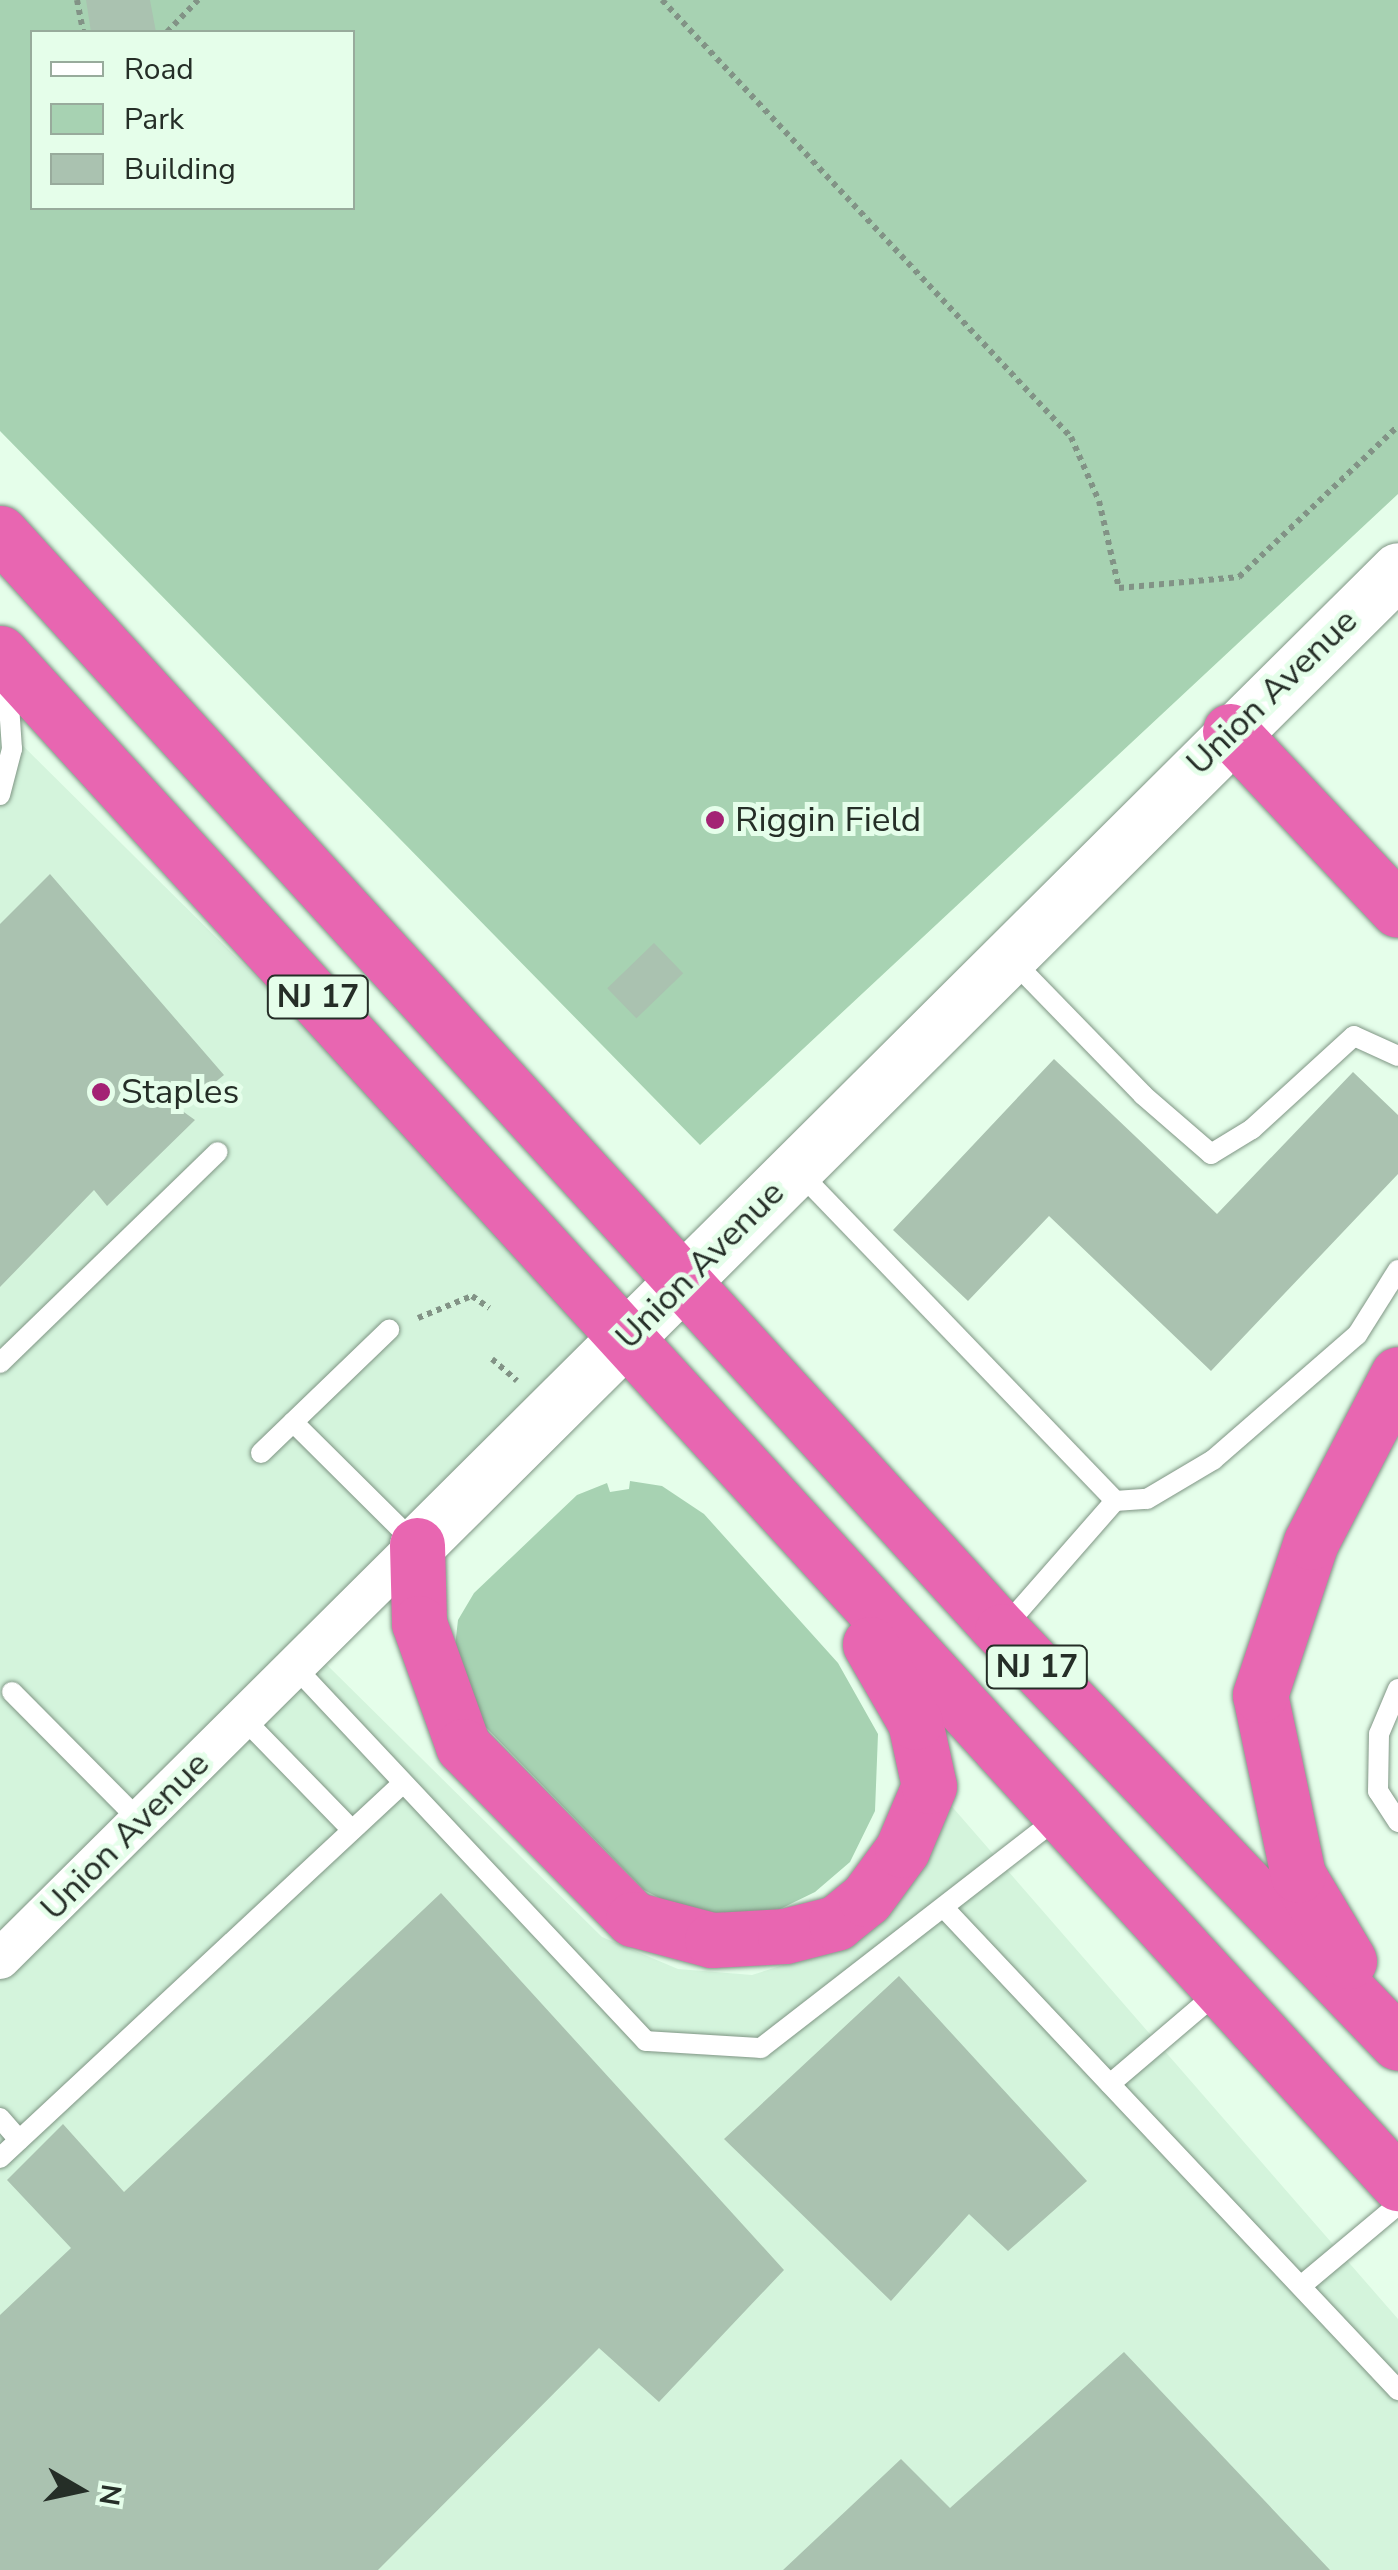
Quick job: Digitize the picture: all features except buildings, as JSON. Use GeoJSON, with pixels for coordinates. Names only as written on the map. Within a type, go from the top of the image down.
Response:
{"type":"FeatureCollection","features":[{"type":"Feature","properties":{"kind":"highway","name":"NJ 17"},"geometry":{"type":"LineString","coordinates":[[0,533],[1002,1630],[1397,2042]]}},
{"type":"Feature","properties":{"kind":"highway","name":"NJ 17"},"geometry":{"type":"LineString","coordinates":[[3,656],[250,922],[818,1555],[1398,2183]]}},
{"type":"Feature","properties":{"kind":"highway"},"geometry":{"type":"LineString","coordinates":[[1230,731],[1398,910]]}},
{"type":"Feature","properties":{"kind":"highway"},"geometry":{"type":"LineString","coordinates":[[1397,2042],[1298,1875],[1260,1695],[1311,1542],[1398,1374]]}},
{"type":"Feature","properties":{"kind":"highway"},"geometry":{"type":"LineString","coordinates":[[417,1545],[419,1623],[463,1746],[633,1919],[712,1940],[785,1936],[836,1923],[866,1900],[902,1850],[930,1786],[915,1722],[818,1555]]}},
{"type":"Feature","properties":{"kind":"street","name":"Union Avenue"},"geometry":{"type":"LineString","coordinates":[[3,1950],[140,1821],[684,1284],[1230,731],[1398,570]]}},
{"type":"Feature","properties":{"kind":"lane"},"geometry":{"type":"LineString","coordinates":[[0,795],[12,749],[3,656]]}},
{"type":"Feature","properties":{"kind":"lane"},"geometry":{"type":"LineString","coordinates":[[1008,955],[1143,1094],[1211,1154],[1252,1129],[1354,1036],[1398,1056]]}},
{"type":"Feature","properties":{"kind":"lane"},"geometry":{"type":"LineString","coordinates":[[0,1363],[218,1152]]}},
{"type":"Feature","properties":{"kind":"lane"},"geometry":{"type":"LineString","coordinates":[[796,1169],[1115,1501]]}},
{"type":"Feature","properties":{"kind":"lane"},"geometry":{"type":"LineString","coordinates":[[1002,1630],[1115,1501],[1147,1498],[1214,1460],[1357,1335],[1398,1270]]}},
{"type":"Feature","properties":{"kind":"lane"},"geometry":{"type":"LineString","coordinates":[[261,1453],[389,1330]]}},
{"type":"Feature","properties":{"kind":"lane"},"geometry":{"type":"LineString","coordinates":[[292,1422],[417,1545]]}},
{"type":"Feature","properties":{"kind":"lane"},"geometry":{"type":"LineString","coordinates":[[295,1667],[646,2041],[761,2048],[945,1909],[1059,1816]]}},
{"type":"Feature","properties":{"kind":"lane"},"geometry":{"type":"LineString","coordinates":[[1398,1689],[1379,1734],[1378,1791],[1398,1822]]}},
{"type":"Feature","properties":{"kind":"lane"},"geometry":{"type":"LineString","coordinates":[[12,1692],[140,1821]]}},
{"type":"Feature","properties":{"kind":"lane"},"geometry":{"type":"LineString","coordinates":[[243,1718],[352,1830]]}},
{"type":"Feature","properties":{"kind":"lane"},"geometry":{"type":"LineString","coordinates":[[0,2158],[404,1783]]}},
{"type":"Feature","properties":{"kind":"lane"},"geometry":{"type":"LineString","coordinates":[[945,1909],[1398,2390]]}},
{"type":"Feature","properties":{"kind":"lane"},"geometry":{"type":"LineString","coordinates":[[1110,2084],[1220,1990]]}},
{"type":"Feature","properties":{"kind":"lane"},"geometry":{"type":"LineString","coordinates":[[0,2118],[19,2140]]}},
{"type":"Feature","properties":{"kind":"lane"},"geometry":{"type":"LineString","coordinates":[[1300,2286],[1398,2205]]}},
{"type":"Feature","properties":{"kind":"path"},"geometry":{"type":"LineString","coordinates":[[77,0],[83,30]]}},
{"type":"Feature","properties":{"kind":"path"},"geometry":{"type":"LineString","coordinates":[[169,30],[198,0]]}},
{"type":"Feature","properties":{"kind":"path"},"geometry":{"type":"LineString","coordinates":[[662,0],[1071,436],[1099,501],[1119,588],[1239,577],[1398,426]]}},
{"type":"Feature","properties":{"kind":"path"},"geometry":{"type":"LineString","coordinates":[[389,1330],[472,1296],[489,1308]]}},
{"type":"Feature","properties":{"kind":"shaded area"},"geometry":{"type":"Polygon","coordinates":[[[0,723],[623,1341],[324,1662],[602,1937],[678,1969],[752,1975],[815,1955],[941,1794],[1398,2319],[1398,2570],[0,2570],[0,723]]]}},
{"type":"Feature","properties":{"kind":"green space","name":"Riggin Field"},"geometry":{"type":"Polygon","coordinates":[[[0,0],[1398,0],[1398,494],[700,1145],[0,431],[0,0]]]}},
{"type":"Feature","properties":{"kind":"green space"},"geometry":{"type":"Polygon","coordinates":[[[630,1481],[662,1486],[704,1514],[838,1663],[878,1734],[875,1811],[850,1862],[815,1892],[774,1912],[732,1918],[673,1905],[644,1890],[478,1719],[454,1655],[458,1620],[474,1593],[577,1495],[607,1483],[610,1492],[629,1489],[630,1481]]]}},
{"type":"Feature","properties":{"kind":"place","name":"Riggin Field"},"geometry":{"type":"Point","coordinates":[715,820]}},
{"type":"Feature","properties":{"kind":"place","name":"Staples"},"geometry":{"type":"Point","coordinates":[101,1092]}}]}
